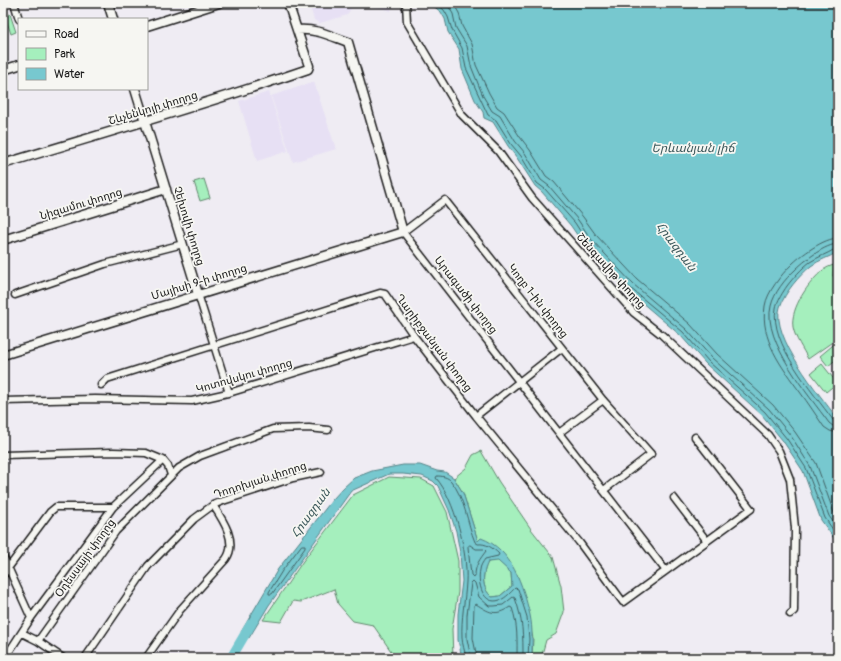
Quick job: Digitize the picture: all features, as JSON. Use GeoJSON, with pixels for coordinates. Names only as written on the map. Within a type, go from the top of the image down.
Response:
{"type":"FeatureCollection","features":[{"type":"Feature","properties":{"kind":"street"},"geometry":{"type":"LineString","coordinates":[[14,3],[19,18]]}},
{"type":"Feature","properties":{"kind":"street"},"geometry":{"type":"LineString","coordinates":[[108,3],[113,18]]}},
{"type":"Feature","properties":{"kind":"street"},"geometry":{"type":"LineString","coordinates":[[148,26],[219,3]]}},
{"type":"Feature","properties":{"kind":"street"},"geometry":{"type":"LineString","coordinates":[[288,3],[297,30]]}},
{"type":"Feature","properties":{"kind":"street","name":"Շենգավիթ փողոց"},"geometry":{"type":"LineString","coordinates":[[406,3],[407,22],[462,115],[498,151],[532,198],[634,313],[662,334],[768,435],[780,451],[790,479],[795,528],[794,611],[790,614]]}},
{"type":"Feature","properties":{"kind":"street","name":"Շևչենկոյի փողոց"},"geometry":{"type":"LineString","coordinates":[[3,164],[145,122],[308,69],[309,66],[297,30]]}},
{"type":"Feature","properties":{"kind":"street","name":"Արագածի փողոց"},"geometry":{"type":"LineString","coordinates":[[297,30],[314,30],[348,42],[402,232],[666,571]]}},
{"type":"Feature","properties":{"kind":"street"},"geometry":{"type":"LineString","coordinates":[[3,70],[18,65]]}},
{"type":"Feature","properties":{"kind":"street","name":"Չեխովի փողոց"},"geometry":{"type":"LineString","coordinates":[[135,90],[229,393]]}},
{"type":"Feature","properties":{"kind":"street","name":"Նիզամու փողոց"},"geometry":{"type":"LineString","coordinates":[[3,240],[166,189]]}},
{"type":"Feature","properties":{"kind":"street","name":"Կողբ 1-ին փողոց"},"geometry":{"type":"LineString","coordinates":[[402,232],[445,200],[603,400],[651,454],[604,490]]}},
{"type":"Feature","properties":{"kind":"street","name":"Մայիսի 9-ի փողոց"},"geometry":{"type":"LineString","coordinates":[[3,355],[402,232]]}},
{"type":"Feature","properties":{"kind":"street"},"geometry":{"type":"LineString","coordinates":[[15,295],[105,264],[183,244]]}},
{"type":"Feature","properties":{"kind":"street","name":"Ղարիբջանյան փողոց"},"geometry":{"type":"LineString","coordinates":[[101,385],[107,379],[214,344],[380,293],[385,294],[414,336],[476,416],[579,542],[623,602],[666,571]]}},
{"type":"Feature","properties":{"kind":"street","name":"Կոտովսկու փողոց"},"geometry":{"type":"LineString","coordinates":[[3,400],[95,398],[192,401],[229,393],[414,336]]}},
{"type":"Feature","properties":{"kind":"street"},"geometry":{"type":"LineString","coordinates":[[476,416],[562,348]]}},
{"type":"Feature","properties":{"kind":"street"},"geometry":{"type":"LineString","coordinates":[[559,433],[603,400]]}},
{"type":"Feature","properties":{"kind":"street","name":"Օդեսսայի փողոց"},"geometry":{"type":"LineString","coordinates":[[38,641],[116,531],[179,468],[200,456],[273,429],[309,428],[328,430]]}},
{"type":"Feature","properties":{"kind":"street"},"geometry":{"type":"LineString","coordinates":[[666,571],[751,508],[696,437]]}},
{"type":"Feature","properties":{"kind":"street"},"geometry":{"type":"LineString","coordinates":[[3,455],[139,453],[163,460],[168,466],[171,475]]}},
{"type":"Feature","properties":{"kind":"street","name":"Օդեսսայի փողոց"},"geometry":{"type":"LineString","coordinates":[[5,658],[31,618],[113,507],[163,460]]}},
{"type":"Feature","properties":{"kind":"street","name":"Դոդոխյան փողոց"},"geometry":{"type":"LineString","coordinates":[[85,658],[148,566],[194,519],[214,503],[293,478],[321,472]]}},
{"type":"Feature","properties":{"kind":"street"},"geometry":{"type":"LineString","coordinates":[[674,498],[707,540]]}},
{"type":"Feature","properties":{"kind":"street"},"geometry":{"type":"LineString","coordinates":[[146,658],[180,610],[226,560],[229,553],[230,542],[226,528],[214,503]]}},
{"type":"Feature","properties":{"kind":"street"},"geometry":{"type":"LineString","coordinates":[[3,574],[50,512],[56,507],[113,507]]}},
{"type":"Feature","properties":{"kind":"street"},"geometry":{"type":"LineString","coordinates":[[3,556],[31,618]]}},
{"type":"Feature","properties":{"kind":"street"},"geometry":{"type":"LineString","coordinates":[[22,632],[63,658]]}},
{"type":"Feature","properties":{"kind":"shaded area"},"geometry":{"type":"Polygon","coordinates":[[[309,3],[354,3],[347,15],[320,23],[314,20],[309,3]]]}},
{"type":"Feature","properties":{"kind":"shaded area"},"geometry":{"type":"Polygon","coordinates":[[[363,3],[392,3],[391,11],[371,5],[363,3]]]}},
{"type":"Feature","properties":{"kind":"shaded area"},"geometry":{"type":"Polygon","coordinates":[[[314,82],[336,149],[293,162],[271,96],[314,82]]]}},
{"type":"Feature","properties":{"kind":"shaded area"},"geometry":{"type":"Polygon","coordinates":[[[269,92],[288,151],[257,161],[239,101],[269,92]]]}},
{"type":"Feature","properties":{"kind":"green space"},"geometry":{"type":"Polygon","coordinates":[[[10,14],[16,32],[11,34],[5,16],[10,14]]]}},
{"type":"Feature","properties":{"kind":"green space"},"geometry":{"type":"Polygon","coordinates":[[[204,179],[210,198],[200,201],[194,182],[204,179]]]}},
{"type":"Feature","properties":{"kind":"green space"},"geometry":{"type":"Polygon","coordinates":[[[834,265],[833,276],[838,280],[838,338],[808,359],[794,331],[794,312],[797,304],[812,281],[823,270],[834,265]]]}},
{"type":"Feature","properties":{"kind":"green space"},"geometry":{"type":"Polygon","coordinates":[[[838,341],[838,358],[828,366],[820,356],[838,341]]]}},
{"type":"Feature","properties":{"kind":"green space"},"geometry":{"type":"Polygon","coordinates":[[[822,364],[837,383],[826,392],[811,373],[822,364]]]}},
{"type":"Feature","properties":{"kind":"green space"},"geometry":{"type":"Polygon","coordinates":[[[481,451],[499,482],[531,529],[553,557],[561,586],[564,612],[556,634],[546,640],[541,658],[532,658],[533,638],[517,574],[478,541],[463,493],[454,478],[466,468],[473,455],[481,451]]]}},
{"type":"Feature","properties":{"kind":"green space"},"geometry":{"type":"Polygon","coordinates":[[[389,477],[421,479],[434,486],[447,512],[458,561],[458,592],[452,629],[453,658],[392,658],[393,654],[373,625],[353,621],[338,604],[334,589],[301,602],[293,601],[281,622],[263,620],[303,561],[353,495],[389,477]]]}},
{"type":"Feature","properties":{"kind":"green space"},"geometry":{"type":"Polygon","coordinates":[[[498,560],[511,573],[512,586],[500,596],[492,597],[484,585],[484,576],[488,562],[498,560]]]}},
{"type":"Feature","properties":{"kind":"water","name":"Երևանյան լիճ"},"geometry":{"type":"Polygon","coordinates":[[[432,3],[838,3],[838,252],[814,264],[797,279],[782,301],[779,319],[782,333],[798,365],[837,418],[838,544],[821,520],[803,471],[783,441],[762,415],[706,364],[680,335],[627,290],[584,245],[571,226],[535,186],[493,122],[484,118],[483,112],[475,100],[462,69],[459,49],[448,32],[445,19],[441,12],[432,5],[432,3]]]}},
{"type":"Feature","properties":{"kind":"water"},"geometry":{"type":"Polygon","coordinates":[[[403,465],[420,465],[445,472],[454,478],[463,493],[478,541],[481,538],[492,543],[501,551],[520,581],[531,620],[532,658],[462,658],[458,640],[458,614],[462,581],[460,553],[456,531],[449,510],[438,486],[433,481],[422,476],[403,474],[389,474],[351,491],[269,605],[249,638],[241,632],[278,569],[333,499],[354,478],[372,471],[403,465]],[[498,561],[488,562],[484,576],[484,585],[492,597],[500,596],[512,586],[511,573],[498,561]]]}},
{"type":"Feature","properties":{"kind":"waterway","name":"Հրազդան"},"geometry":{"type":"LineString","coordinates":[[231,658],[251,624]]}}]}
